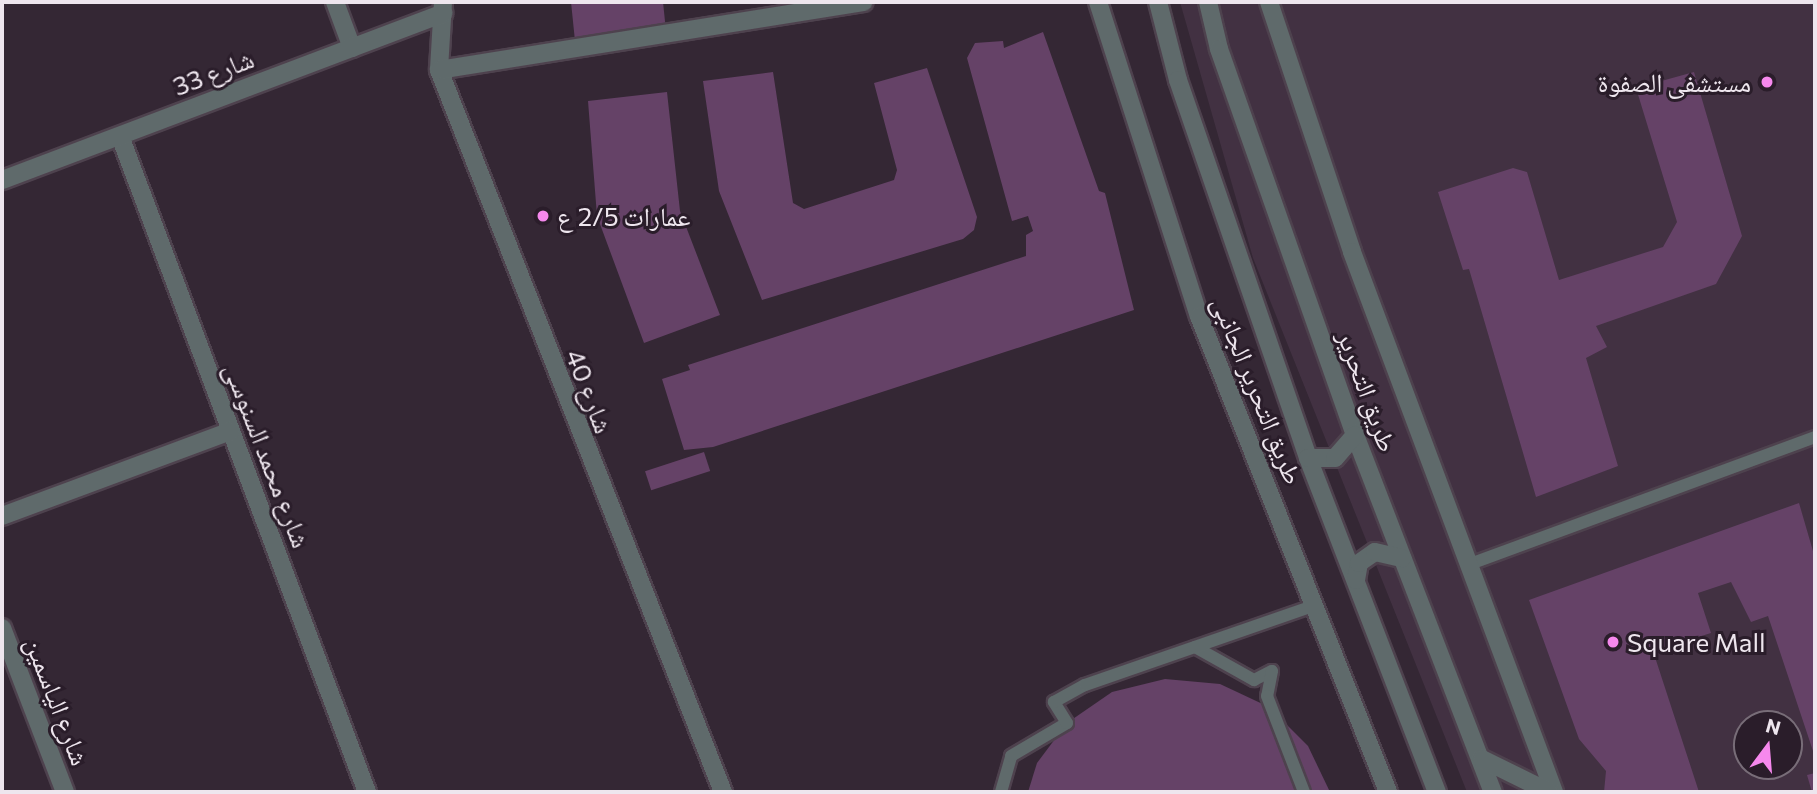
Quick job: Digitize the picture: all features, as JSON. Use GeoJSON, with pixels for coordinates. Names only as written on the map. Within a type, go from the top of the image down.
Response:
{"type":"FeatureCollection","features":[{"type":"Feature","properties":{"kind":"street"},"geometry":{"type":"LineString","coordinates":[[335,2],[352,48]]}},
{"type":"Feature","properties":{"kind":"street"},"geometry":{"type":"LineString","coordinates":[[439,70],[864,2]]}},
{"type":"Feature","properties":{"kind":"street","name":"طريق التحرير الجانبى"},"geometry":{"type":"LineString","coordinates":[[1098,2],[1199,316],[1388,792]]}},
{"type":"Feature","properties":{"kind":"street"},"geometry":{"type":"LineString","coordinates":[[1158,2],[1178,80],[1308,458],[1437,792]]}},
{"type":"Feature","properties":{"kind":"street","name":"طريق التحرير"},"geometry":{"type":"LineString","coordinates":[[1208,2],[1219,49],[1355,435],[1493,792]]}},
{"type":"Feature","properties":{"kind":"street"},"geometry":{"type":"LineString","coordinates":[[1269,2],[1352,252],[1554,792]]}},
{"type":"Feature","properties":{"kind":"street","name":"شارع 33"},"geometry":{"type":"LineString","coordinates":[[2,180],[352,48],[443,8]]}},
{"type":"Feature","properties":{"kind":"street","name":"شارع 40"},"geometry":{"type":"LineString","coordinates":[[443,8],[439,70],[723,792]]}},
{"type":"Feature","properties":{"kind":"street","name":"شارع محمد السنوسى"},"geometry":{"type":"LineString","coordinates":[[120,136],[367,792]]}},
{"type":"Feature","properties":{"kind":"street"},"geometry":{"type":"LineString","coordinates":[[2,516],[231,431]]}},
{"type":"Feature","properties":{"kind":"street"},"geometry":{"type":"LineString","coordinates":[[1308,458],[1335,458],[1355,435]]}},
{"type":"Feature","properties":{"kind":"street"},"geometry":{"type":"LineString","coordinates":[[1357,583],[1354,572],[1366,556],[1384,551],[1402,558]]}},
{"type":"Feature","properties":{"kind":"street","name":"شارع الياسمين"},"geometry":{"type":"LineString","coordinates":[[2,628],[65,792]]}},
{"type":"Feature","properties":{"kind":"street"},"geometry":{"type":"LineString","coordinates":[[1482,760],[1549,792]]}},
{"type":"Feature","properties":{"kind":"lane"},"geometry":{"type":"LineString","coordinates":[[1470,564],[1815,437]]}},
{"type":"Feature","properties":{"kind":"lane"},"geometry":{"type":"LineString","coordinates":[[1001,792],[1011,756],[1067,723],[1055,702],[1195,647],[1316,606]]}},
{"type":"Feature","properties":{"kind":"lane"},"geometry":{"type":"LineString","coordinates":[[1195,647],[1254,680],[1272,671],[1267,696],[1304,792]]}},
{"type":"Feature","properties":{"kind":"shaded area"},"geometry":{"type":"Polygon","coordinates":[[[1180,2],[1815,2],[1815,792],[1467,792],[1253,258],[1180,2]]]}},
{"type":"Feature","properties":{"kind":"building"},"geometry":{"type":"Polygon","coordinates":[[[571,2],[663,2],[666,31],[575,41],[571,2]]]}},
{"type":"Feature","properties":{"kind":"building"},"geometry":{"type":"Polygon","coordinates":[[[1043,32],[1099,191],[1105,193],[1134,310],[713,447],[684,450],[662,379],[690,370],[688,365],[1026,256],[1026,235],[1033,231],[1028,216],[1012,221],[967,58],[975,43],[1003,41],[1004,48],[1043,32]]]}},
{"type":"Feature","properties":{"kind":"building"},"geometry":{"type":"Polygon","coordinates":[[[927,68],[977,217],[974,230],[963,239],[762,300],[719,191],[703,81],[773,72],[793,203],[804,209],[894,180],[897,170],[874,83],[927,68]]]}},
{"type":"Feature","properties":{"kind":"building"},"geometry":{"type":"Polygon","coordinates":[[[1694,72],[1742,236],[1716,284],[1596,326],[1607,347],[1586,358],[1618,466],[1536,497],[1469,269],[1463,270],[1438,192],[1513,168],[1527,172],[1559,280],[1663,247],[1677,222],[1636,88],[1694,72]]]}},
{"type":"Feature","properties":{"kind":"building"},"geometry":{"type":"Polygon","coordinates":[[[667,92],[680,211],[720,315],[644,343],[597,216],[588,101],[667,92]]]}},
{"type":"Feature","properties":{"kind":"building"},"geometry":{"type":"Polygon","coordinates":[[[704,452],[710,471],[651,490],[645,471],[704,452]]]}},
{"type":"Feature","properties":{"kind":"building","name":"Square Mall"},"geometry":{"type":"Polygon","coordinates":[[[1799,503],[1815,558],[1815,757],[1803,721],[1803,710],[1799,710],[1768,616],[1751,622],[1731,582],[1698,593],[1711,633],[1653,651],[1699,792],[1604,792],[1606,771],[1579,739],[1529,600],[1799,503]]]}},
{"type":"Feature","properties":{"kind":"building"},"geometry":{"type":"Polygon","coordinates":[[[1165,679],[1220,684],[1269,707],[1308,746],[1330,792],[1028,792],[1037,763],[1067,723],[1112,692],[1165,679]]]}},
{"type":"Feature","properties":{"kind":"building"},"geometry":{"type":"Polygon","coordinates":[[[1815,773],[1815,792],[1812,792],[1807,775],[1815,773]]]}},
{"type":"Feature","properties":{"kind":"place","name":"مستشفى الصفوة"},"geometry":{"type":"Point","coordinates":[1767,82]}},
{"type":"Feature","properties":{"kind":"place","name":"عمارات 2/5 ع"},"geometry":{"type":"Point","coordinates":[543,216]}},
{"type":"Feature","properties":{"kind":"place","name":"Square Mall"},"geometry":{"type":"Point","coordinates":[1613,642]}}]}
